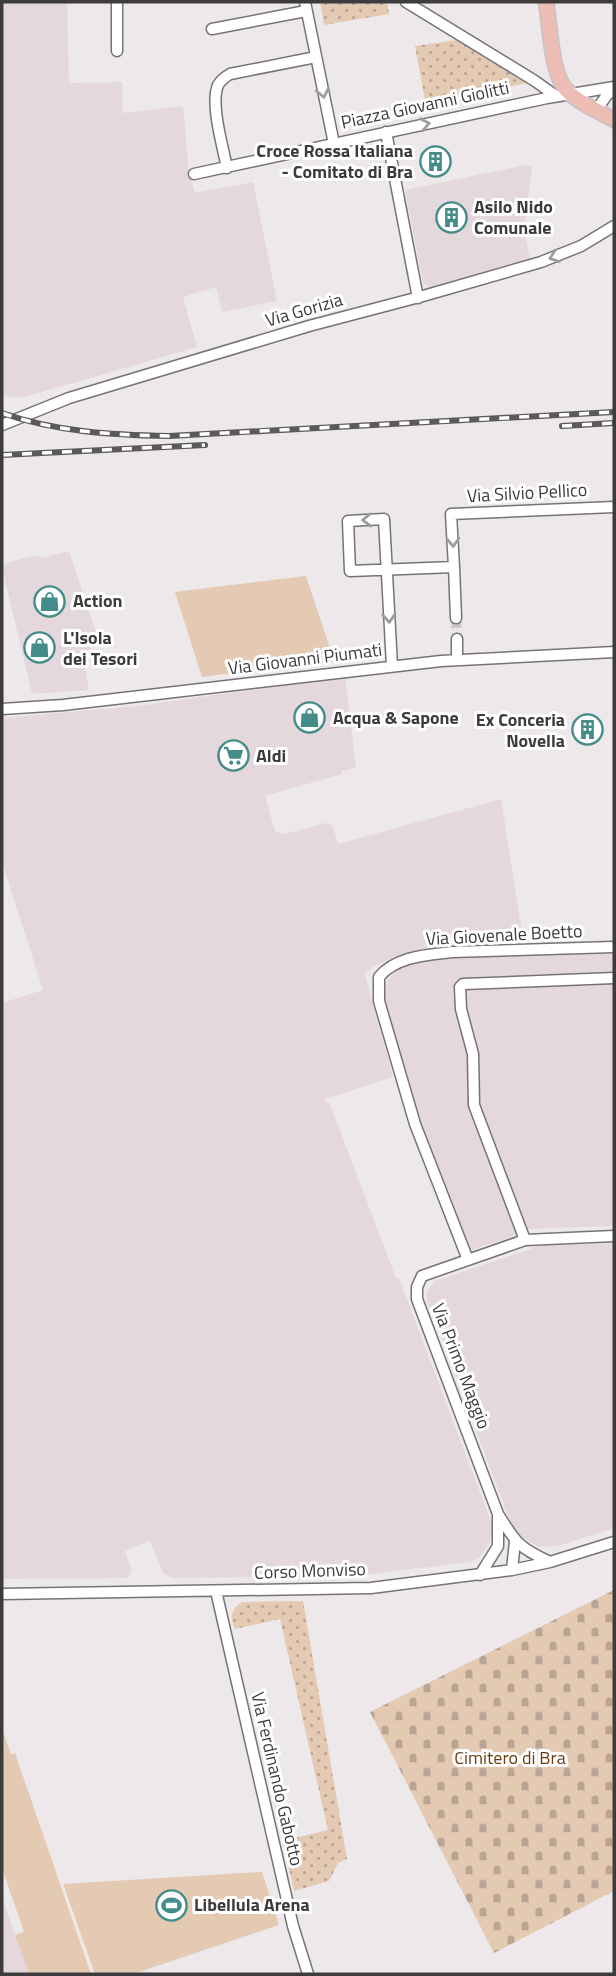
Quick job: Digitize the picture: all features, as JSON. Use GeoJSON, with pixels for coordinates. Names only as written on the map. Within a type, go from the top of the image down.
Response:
{"type":"FeatureCollection","features":[{"type":"Feature","properties":{"kind":"main road"},"geometry":{"type":"LineString","coordinates":[[546,2],[557,69],[564,87],[614,120]]}},
{"type":"Feature","properties":{"kind":"street"},"geometry":{"type":"LineString","coordinates":[[117,2],[117,51]]}},
{"type":"Feature","properties":{"kind":"street"},"geometry":{"type":"LineString","coordinates":[[406,2],[556,96]]}},
{"type":"Feature","properties":{"kind":"street"},"geometry":{"type":"LineString","coordinates":[[212,29],[305,7]]}},
{"type":"Feature","properties":{"kind":"street","name":"Piazza Giovanni Giolitti"},"geometry":{"type":"LineString","coordinates":[[305,7],[334,144],[556,96],[614,88]]}},
{"type":"Feature","properties":{"kind":"street"},"geometry":{"type":"LineString","coordinates":[[227,167],[216,105],[218,86],[222,79],[230,74],[316,57]]}},
{"type":"Feature","properties":{"kind":"street"},"geometry":{"type":"LineString","coordinates":[[597,110],[614,88]]}},
{"type":"Feature","properties":{"kind":"street"},"geometry":{"type":"LineString","coordinates":[[386,132],[418,298]]}},
{"type":"Feature","properties":{"kind":"street"},"geometry":{"type":"LineString","coordinates":[[194,174],[334,144]]}},
{"type":"Feature","properties":{"kind":"street","name":"Via Gorizia"},"geometry":{"type":"LineString","coordinates":[[2,425],[69,398],[309,326],[418,298],[559,256],[614,226]]}},
{"type":"Feature","properties":{"kind":"street","name":"Via Silvio Pellico"},"geometry":{"type":"LineString","coordinates":[[456,618],[452,514],[614,507]]}},
{"type":"Feature","properties":{"kind":"street"},"geometry":{"type":"LineString","coordinates":[[392,666],[387,571],[384,519],[348,521],[351,571],[387,571],[454,567]]}},
{"type":"Feature","properties":{"kind":"street"},"geometry":{"type":"LineString","coordinates":[[457,639],[457,660]]}},
{"type":"Feature","properties":{"kind":"street","name":"Via Giovanni Piumati"},"geometry":{"type":"LineString","coordinates":[[2,709],[63,705],[392,666],[614,652]]}},
{"type":"Feature","properties":{"kind":"street","name":"Via Giovenale Boetto"},"geometry":{"type":"LineString","coordinates":[[468,1260],[415,1124],[400,1077],[377,990],[379,977],[392,965],[426,955],[614,947]]}},
{"type":"Feature","properties":{"kind":"street"},"geometry":{"type":"LineString","coordinates":[[525,1240],[474,1105],[473,1054],[461,1009],[460,987],[463,984],[614,978]]}},
{"type":"Feature","properties":{"kind":"street","name":"Via Primo Maggio"},"geometry":{"type":"LineString","coordinates":[[550,1562],[526,1551],[515,1541],[498,1514],[416,1299],[417,1287],[422,1276],[525,1240],[614,1236]]}},
{"type":"Feature","properties":{"kind":"street","name":"Via Primo Maggio"},"geometry":{"type":"LineString","coordinates":[[498,1514],[498,1546]]}},
{"type":"Feature","properties":{"kind":"street"},"geometry":{"type":"LineString","coordinates":[[512,1570],[515,1541]]}},
{"type":"Feature","properties":{"kind":"street","name":"Corso Monviso"},"geometry":{"type":"LineString","coordinates":[[2,1594],[371,1588],[512,1570],[550,1562],[614,1542]]}},
{"type":"Feature","properties":{"kind":"street"},"geometry":{"type":"LineString","coordinates":[[480,1575],[498,1546],[512,1570]]}},
{"type":"Feature","properties":{"kind":"street","name":"Via Ferdinando Gabotto"},"geometry":{"type":"LineString","coordinates":[[216,1591],[293,1926],[308,1974]]}},
{"type":"Feature","properties":{"kind":"shaded area"},"geometry":{"type":"Polygon","coordinates":[[[2,2],[67,2],[69,83],[122,82],[123,113],[183,106],[189,173],[195,193],[253,182],[277,301],[222,312],[216,287],[183,297],[197,347],[21,398],[2,396],[2,2]]]}},
{"type":"Feature","properties":{"kind":"shaded area"},"geometry":{"type":"Polygon","coordinates":[[[525,165],[532,167],[524,229],[530,259],[431,289],[423,283],[405,190],[525,165]]]}},
{"type":"Feature","properties":{"kind":"shaded area"},"geometry":{"type":"Polygon","coordinates":[[[69,551],[96,632],[85,670],[89,690],[32,694],[2,567],[9,562],[69,551]]]}},
{"type":"Feature","properties":{"kind":"shaded area"},"geometry":{"type":"Polygon","coordinates":[[[345,676],[356,768],[265,796],[275,831],[284,834],[326,823],[333,826],[338,844],[501,799],[524,946],[427,950],[398,956],[364,972],[393,1077],[325,1099],[326,1103],[329,1102],[396,1278],[399,1278],[493,1527],[491,1541],[480,1557],[470,1562],[354,1576],[172,1578],[163,1573],[150,1541],[125,1551],[132,1571],[128,1578],[2,1579],[2,1003],[43,990],[2,862],[2,718],[138,706],[345,676]]]}},
{"type":"Feature","properties":{"kind":"shaded area"},"geometry":{"type":"Polygon","coordinates":[[[614,950],[614,1226],[527,1229],[469,1251],[418,1121],[385,1002],[387,981],[398,969],[449,956],[614,950]]]}},
{"type":"Feature","properties":{"kind":"shaded area"},"geometry":{"type":"Polygon","coordinates":[[[614,1243],[614,1528],[558,1546],[539,1547],[524,1539],[511,1524],[427,1300],[427,1291],[435,1281],[539,1246],[614,1243]]]}},
{"type":"Feature","properties":{"kind":"shaded area"},"geometry":{"type":"Polygon","coordinates":[[[2,1896],[15,1935],[29,1974],[2,1974],[2,1896]]]}},
{"type":"Feature","properties":{"kind":"green space"},"geometry":{"type":"Polygon","coordinates":[[[320,2],[387,2],[389,14],[324,25],[320,2]]]}},
{"type":"Feature","properties":{"kind":"green space"},"geometry":{"type":"Polygon","coordinates":[[[457,40],[526,83],[455,99],[454,94],[425,100],[415,46],[457,40]]]}},
{"type":"Feature","properties":{"kind":"green space"},"geometry":{"type":"Polygon","coordinates":[[[306,576],[334,660],[202,677],[175,592],[306,576]]]}},
{"type":"Feature","properties":{"kind":"green space","name":"Cimitero di Bra"},"geometry":{"type":"Polygon","coordinates":[[[614,1590],[614,1891],[494,1953],[370,1712],[614,1590]]]}},
{"type":"Feature","properties":{"kind":"green space"},"geometry":{"type":"Polygon","coordinates":[[[303,1601],[347,1859],[338,1863],[329,1881],[294,1891],[283,1841],[328,1830],[280,1619],[235,1629],[232,1617],[235,1608],[242,1602],[303,1601]]]}},
{"type":"Feature","properties":{"kind":"green space"},"geometry":{"type":"Polygon","coordinates":[[[2,1729],[11,1754],[15,1753],[91,1974],[29,1974],[15,1935],[24,1932],[2,1868],[2,1729]]]}},
{"type":"Feature","properties":{"kind":"green space","name":"Libellula Arena"},"geometry":{"type":"Polygon","coordinates":[[[262,1872],[279,1925],[133,1974],[95,1974],[63,1884],[262,1872]]]}},
{"type":"Feature","properties":{"kind":"tunnel"},"geometry":{"type":"LineString","coordinates":[[456,618],[457,639]]}},
{"type":"Feature","properties":{"kind":"railway"},"geometry":{"type":"LineString","coordinates":[[2,413],[85,431],[169,436],[614,412]]}},
{"type":"Feature","properties":{"kind":"railway"},"geometry":{"type":"LineString","coordinates":[[562,426],[614,423]]}},
{"type":"Feature","properties":{"kind":"railway"},"geometry":{"type":"LineString","coordinates":[[2,455],[205,445]]}},
{"type":"Feature","properties":{"kind":"place","name":"Croce Rossa Italiana - Comitato di Bra"},"geometry":{"type":"Point","coordinates":[436,161]}},
{"type":"Feature","properties":{"kind":"place","name":"Asilo Nido Comunale"},"geometry":{"type":"Point","coordinates":[451,217]}},
{"type":"Feature","properties":{"kind":"place","name":"Action"},"geometry":{"type":"Point","coordinates":[50,601]}},
{"type":"Feature","properties":{"kind":"place","name":"L'Isola dei Tesori"},"geometry":{"type":"Point","coordinates":[40,648]}},
{"type":"Feature","properties":{"kind":"place","name":"Acqua & Sapone"},"geometry":{"type":"Point","coordinates":[310,718]}},
{"type":"Feature","properties":{"kind":"place","name":"Ex Conceria Novella"},"geometry":{"type":"Point","coordinates":[588,730]}},
{"type":"Feature","properties":{"kind":"place","name":"Aldi"},"geometry":{"type":"Point","coordinates":[233,756]}},
{"type":"Feature","properties":{"kind":"place","name":"Libellula Arena"},"geometry":{"type":"Point","coordinates":[171,1905]}}]}
